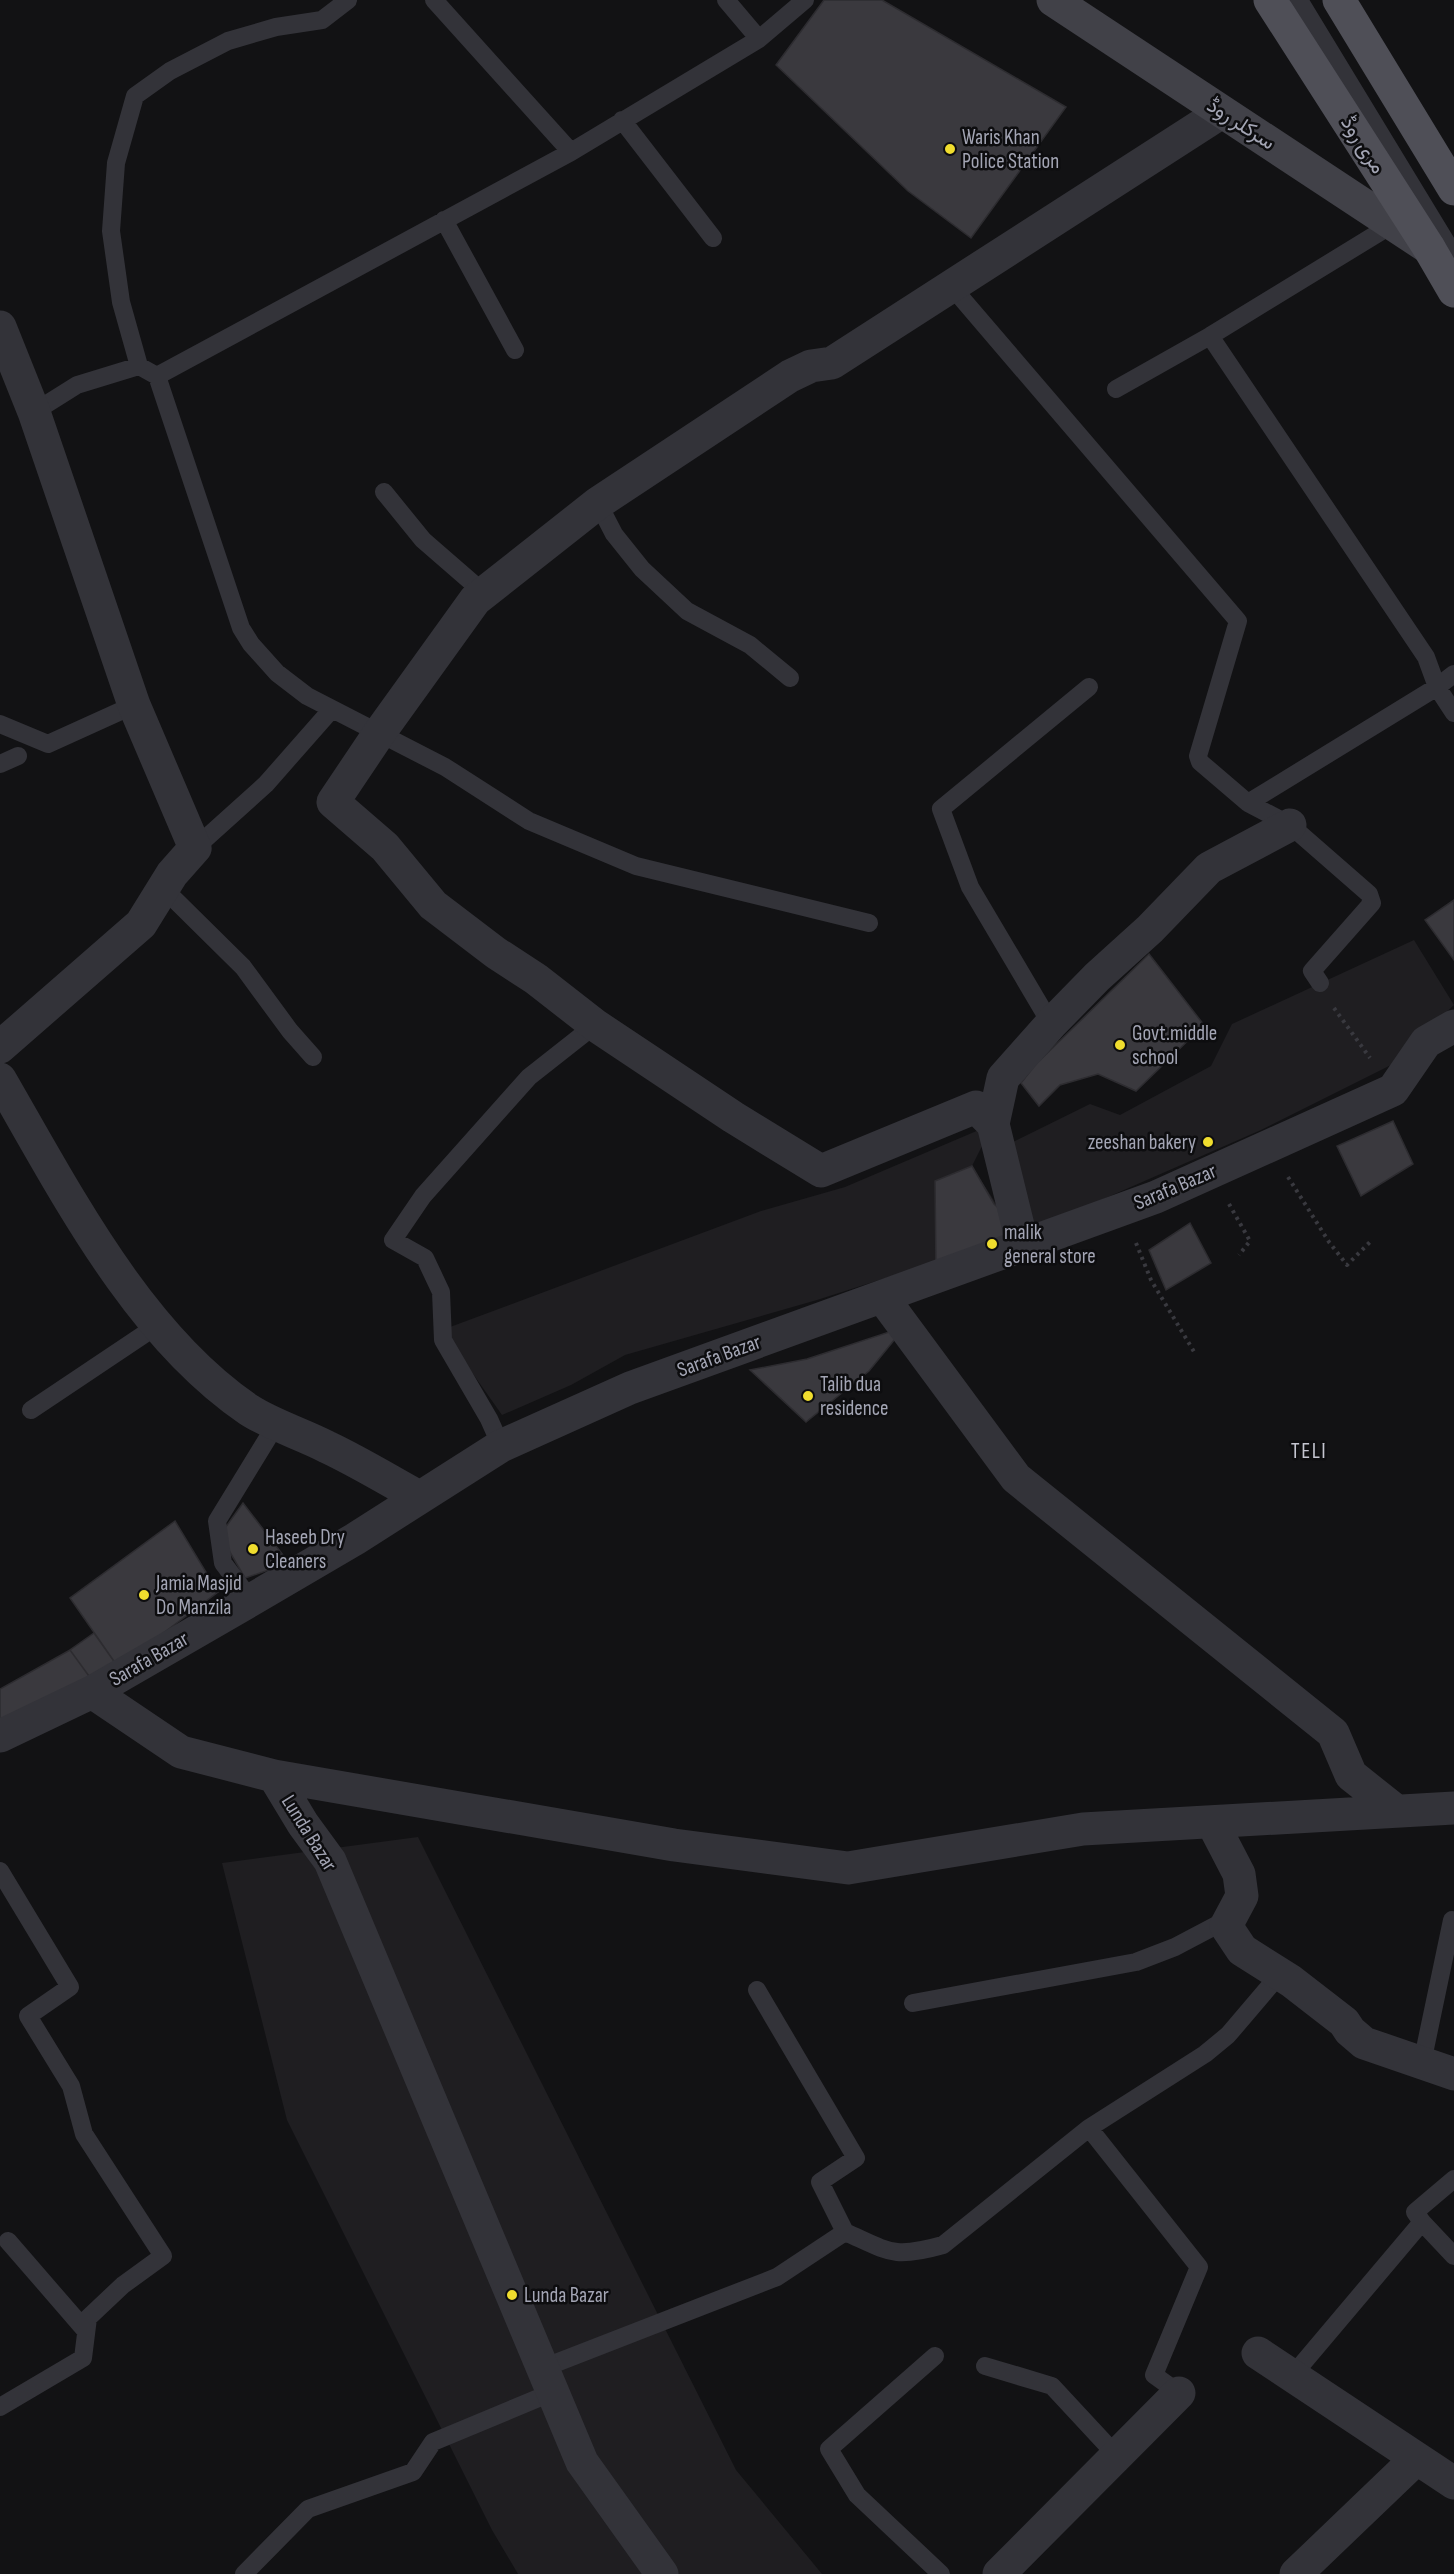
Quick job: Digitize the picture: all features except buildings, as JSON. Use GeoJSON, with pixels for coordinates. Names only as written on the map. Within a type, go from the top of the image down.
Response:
{"type":"FeatureCollection","features":[{"type":"Feature","properties":{"kind":"main road","name":"مری روڈ"},"geometry":{"type":"LineString","coordinates":[[1270,0],[1442,252],[1454,291]]}},
{"type":"Feature","properties":{"kind":"main road"},"geometry":{"type":"LineString","coordinates":[[1339,0],[1454,189]]}},
{"type":"Feature","properties":{"kind":"street","name":"سرکلر روڈ"},"geometry":{"type":"LineString","coordinates":[[1053,0],[1393,224],[1442,252]]}},
{"type":"Feature","properties":{"kind":"street"},"geometry":{"type":"LineString","coordinates":[[993,1124],[976,1107],[821,1171],[733,1117],[595,1025],[537,979],[496,953],[434,905],[385,847],[333,802],[380,732],[475,600],[598,503],[790,376],[811,366],[832,363],[1222,112]]}},
{"type":"Feature","properties":{"kind":"street"},"geometry":{"type":"LineString","coordinates":[[0,327],[34,412],[134,705],[195,848],[172,874],[141,924],[0,1047]]}},
{"type":"Feature","properties":{"kind":"street"},"geometry":{"type":"LineString","coordinates":[[1023,1246],[993,1124],[1004,1078],[1051,1024],[1097,977],[1150,930],[1209,868],[1290,825]]}},
{"type":"Feature","properties":{"kind":"street"},"geometry":{"type":"LineString","coordinates":[[1393,1090],[1426,1042],[1454,1026]]}},
{"type":"Feature","properties":{"kind":"street"},"geometry":{"type":"LineString","coordinates":[[0,1079],[87,1228],[158,1325],[198,1370],[251,1411],[330,1448],[419,1497]]}},
{"type":"Feature","properties":{"kind":"street","name":"Sarafa Bazar"},"geometry":{"type":"LineString","coordinates":[[0,1736],[92,1692],[251,1600],[355,1539],[501,1446],[630,1388],[1123,1209],[1393,1090]]}},
{"type":"Feature","properties":{"kind":"street"},"geometry":{"type":"LineString","coordinates":[[883,1298],[1016,1478],[1333,1733],[1351,1775],[1395,1810]]}},
{"type":"Feature","properties":{"kind":"street"},"geometry":{"type":"LineString","coordinates":[[92,1692],[181,1752],[274,1776],[674,1845],[848,1868],[1083,1829],[1454,1808]]}},
{"type":"Feature","properties":{"kind":"street","name":"Lunda Bazar"},"geometry":{"type":"LineString","coordinates":[[274,1776],[303,1824],[330,1861],[582,2462],[662,2574]]}},
{"type":"Feature","properties":{"kind":"street"},"geometry":{"type":"LineString","coordinates":[[1212,1822],[1239,1874],[1242,1896],[1226,1926],[1242,1950],[1280,1974],[1344,2022],[1350,2031],[1364,2043],[1454,2074]]}},
{"type":"Feature","properties":{"kind":"street"},"geometry":{"type":"LineString","coordinates":[[1258,2353],[1454,2483]]}},
{"type":"Feature","properties":{"kind":"street"},"geometry":{"type":"LineString","coordinates":[[999,2574],[1179,2393]]}},
{"type":"Feature","properties":{"kind":"street"},"geometry":{"type":"LineString","coordinates":[[1296,2574],[1416,2459]]}},
{"type":"Feature","properties":{"kind":"lane"},"geometry":{"type":"LineString","coordinates":[[348,0],[321,20],[276,27],[228,41],[170,71],[135,96],[116,163],[111,231],[121,302],[139,366],[157,376],[242,628],[251,644],[277,673],[307,696],[445,767],[529,821],[636,866],[869,923]]}},
{"type":"Feature","properties":{"kind":"lane"},"geometry":{"type":"LineString","coordinates":[[434,0],[571,152]]}},
{"type":"Feature","properties":{"kind":"lane"},"geometry":{"type":"LineString","coordinates":[[726,0],[759,39]]}},
{"type":"Feature","properties":{"kind":"lane"},"geometry":{"type":"LineString","coordinates":[[157,376],[571,152],[759,39],[805,0]]}},
{"type":"Feature","properties":{"kind":"lane"},"geometry":{"type":"LineString","coordinates":[[1299,0],[1442,252]]}},
{"type":"Feature","properties":{"kind":"lane"},"geometry":{"type":"LineString","coordinates":[[622,120],[713,238]]}},
{"type":"Feature","properties":{"kind":"lane"},"geometry":{"type":"LineString","coordinates":[[444,220],[515,350]]}},
{"type":"Feature","properties":{"kind":"lane"},"geometry":{"type":"LineString","coordinates":[[1116,389],[1210,336],[1393,224]]}},
{"type":"Feature","properties":{"kind":"lane"},"geometry":{"type":"LineString","coordinates":[[951,287],[1238,621],[1198,756],[1204,768],[1248,803],[1290,825],[1369,894],[1372,903],[1312,971],[1320,983]]}},
{"type":"Feature","properties":{"kind":"lane"},"geometry":{"type":"LineString","coordinates":[[1210,336],[1426,657],[1437,687],[1454,713]]}},
{"type":"Feature","properties":{"kind":"lane"},"geometry":{"type":"LineString","coordinates":[[34,412],[76,385],[139,366]]}},
{"type":"Feature","properties":{"kind":"lane"},"geometry":{"type":"LineString","coordinates":[[384,492],[423,540],[484,593]]}},
{"type":"Feature","properties":{"kind":"lane"},"geometry":{"type":"LineString","coordinates":[[598,503],[614,534],[642,569],[687,611],[750,645],[790,678]]}},
{"type":"Feature","properties":{"kind":"lane"},"geometry":{"type":"LineString","coordinates":[[1248,803],[1437,687],[1454,674]]}},
{"type":"Feature","properties":{"kind":"lane"},"geometry":{"type":"LineString","coordinates":[[1051,1024],[970,887],[940,809],[1089,687]]}},
{"type":"Feature","properties":{"kind":"lane"},"geometry":{"type":"LineString","coordinates":[[0,724],[48,744],[134,705]]}},
{"type":"Feature","properties":{"kind":"lane"},"geometry":{"type":"LineString","coordinates":[[195,848],[266,784],[332,709]]}},
{"type":"Feature","properties":{"kind":"lane"},"geometry":{"type":"LineString","coordinates":[[0,764],[18,756]]}},
{"type":"Feature","properties":{"kind":"lane"},"geometry":{"type":"LineString","coordinates":[[164,888],[243,967],[313,1057]]}},
{"type":"Feature","properties":{"kind":"lane"},"geometry":{"type":"LineString","coordinates":[[501,1446],[489,1419],[443,1340],[441,1292],[425,1258],[393,1240],[423,1196],[529,1077],[595,1025]]}},
{"type":"Feature","properties":{"kind":"lane"},"geometry":{"type":"LineString","coordinates":[[31,1410],[158,1325]]}},
{"type":"Feature","properties":{"kind":"lane"},"geometry":{"type":"LineString","coordinates":[[251,1600],[223,1563],[217,1521],[277,1423]]}},
{"type":"Feature","properties":{"kind":"lane"},"geometry":{"type":"LineString","coordinates":[[0,1871],[70,1987],[28,2016],[71,2086],[84,2134],[163,2256],[123,2285],[88,2318],[83,2358],[0,2407]]}},
{"type":"Feature","properties":{"kind":"lane"},"geometry":{"type":"LineString","coordinates":[[913,2003],[1136,1962],[1175,1947],[1231,1917]]}},
{"type":"Feature","properties":{"kind":"lane"},"geometry":{"type":"LineString","coordinates":[[1422,2063],[1452,1920]]}},
{"type":"Feature","properties":{"kind":"lane"},"geometry":{"type":"LineString","coordinates":[[757,1990],[856,2158],[820,2182],[845,2232],[892,2253],[913,2254],[943,2245],[1089,2128],[1220,2042],[1280,1974]]}},
{"type":"Feature","properties":{"kind":"lane"},"geometry":{"type":"LineString","coordinates":[[1089,2128],[1199,2267],[1154,2374],[1179,2393]]}},
{"type":"Feature","properties":{"kind":"lane"},"geometry":{"type":"LineString","coordinates":[[1454,2179],[1415,2212],[1454,2256]]}},
{"type":"Feature","properties":{"kind":"lane"},"geometry":{"type":"LineString","coordinates":[[1292,2376],[1422,2222]]}},
{"type":"Feature","properties":{"kind":"lane"},"geometry":{"type":"LineString","coordinates":[[244,2574],[308,2509],[413,2472],[434,2442],[548,2380],[777,2277],[845,2232]]}},
{"type":"Feature","properties":{"kind":"lane"},"geometry":{"type":"LineString","coordinates":[[8,2241],[86,2331]]}},
{"type":"Feature","properties":{"kind":"lane"},"geometry":{"type":"LineString","coordinates":[[935,2356],[829,2449],[857,2495],[941,2574]]}},
{"type":"Feature","properties":{"kind":"lane"},"geometry":{"type":"LineString","coordinates":[[986,2366],[1052,2386],[1117,2456]]}},
{"type":"Feature","properties":{"kind":"path"},"geometry":{"type":"LineString","coordinates":[[1320,983],[1335,1009],[1393,1090]]}},
{"type":"Feature","properties":{"kind":"path"},"geometry":{"type":"LineString","coordinates":[[1267,1147],[1315,1216],[1329,1242],[1347,1264],[1371,1242]]}},
{"type":"Feature","properties":{"kind":"path"},"geometry":{"type":"LineString","coordinates":[[1210,1172],[1250,1241],[1239,1255]]}},
{"type":"Feature","properties":{"kind":"path"},"geometry":{"type":"LineString","coordinates":[[1123,1209],[1150,1280],[1196,1355]]}},
{"type":"Feature","properties":{"kind":"shaded area"},"geometry":{"type":"Polygon","coordinates":[[[1414,940],[1454,1005],[1391,1065],[1261,1130],[1028,1232],[1011,1143],[1090,1104],[1120,1115],[1211,1066],[1232,1024],[1414,940]]]}},
{"type":"Feature","properties":{"kind":"shaded area"},"geometry":{"type":"Polygon","coordinates":[[[993,1124],[972,1166],[1023,1246],[973,1250],[817,1300],[625,1355],[571,1385],[502,1415],[442,1330],[761,1211],[845,1187],[993,1124]]]}},
{"type":"Feature","properties":{"kind":"shaded area","name":"Lunda Bazar"},"geometry":{"type":"Polygon","coordinates":[[[418,1837],[736,2470],[822,2574],[518,2574],[492,2530],[287,2120],[222,1863],[418,1837]]]}},
{"type":"Feature","properties":{"kind":"place","name":"Waris Khan Police Station"},"geometry":{"type":"Point","coordinates":[950,149]}},
{"type":"Feature","properties":{"kind":"place","name":"Govt.middle school"},"geometry":{"type":"Point","coordinates":[1120,1045]}},
{"type":"Feature","properties":{"kind":"place","name":"zeeshan bakery"},"geometry":{"type":"Point","coordinates":[1208,1142]}},
{"type":"Feature","properties":{"kind":"place","name":"malik general store"},"geometry":{"type":"Point","coordinates":[992,1244]}},
{"type":"Feature","properties":{"kind":"place","name":"Talib dua residence"},"geometry":{"type":"Point","coordinates":[808,1396]}},
{"type":"Feature","properties":{"kind":"place","name":"Haseeb Dry Cleaners"},"geometry":{"type":"Point","coordinates":[253,1549]}},
{"type":"Feature","properties":{"kind":"place","name":"Jamia Masjid Do Manzila"},"geometry":{"type":"Point","coordinates":[144,1595]}},
{"type":"Feature","properties":{"kind":"place","name":"Lunda Bazar"},"geometry":{"type":"Point","coordinates":[512,2295]}},
{"type":"Feature","properties":{"kind":"district","name":"TELI"},"geometry":{"type":"Point","coordinates":[1309,1451]}}]}
